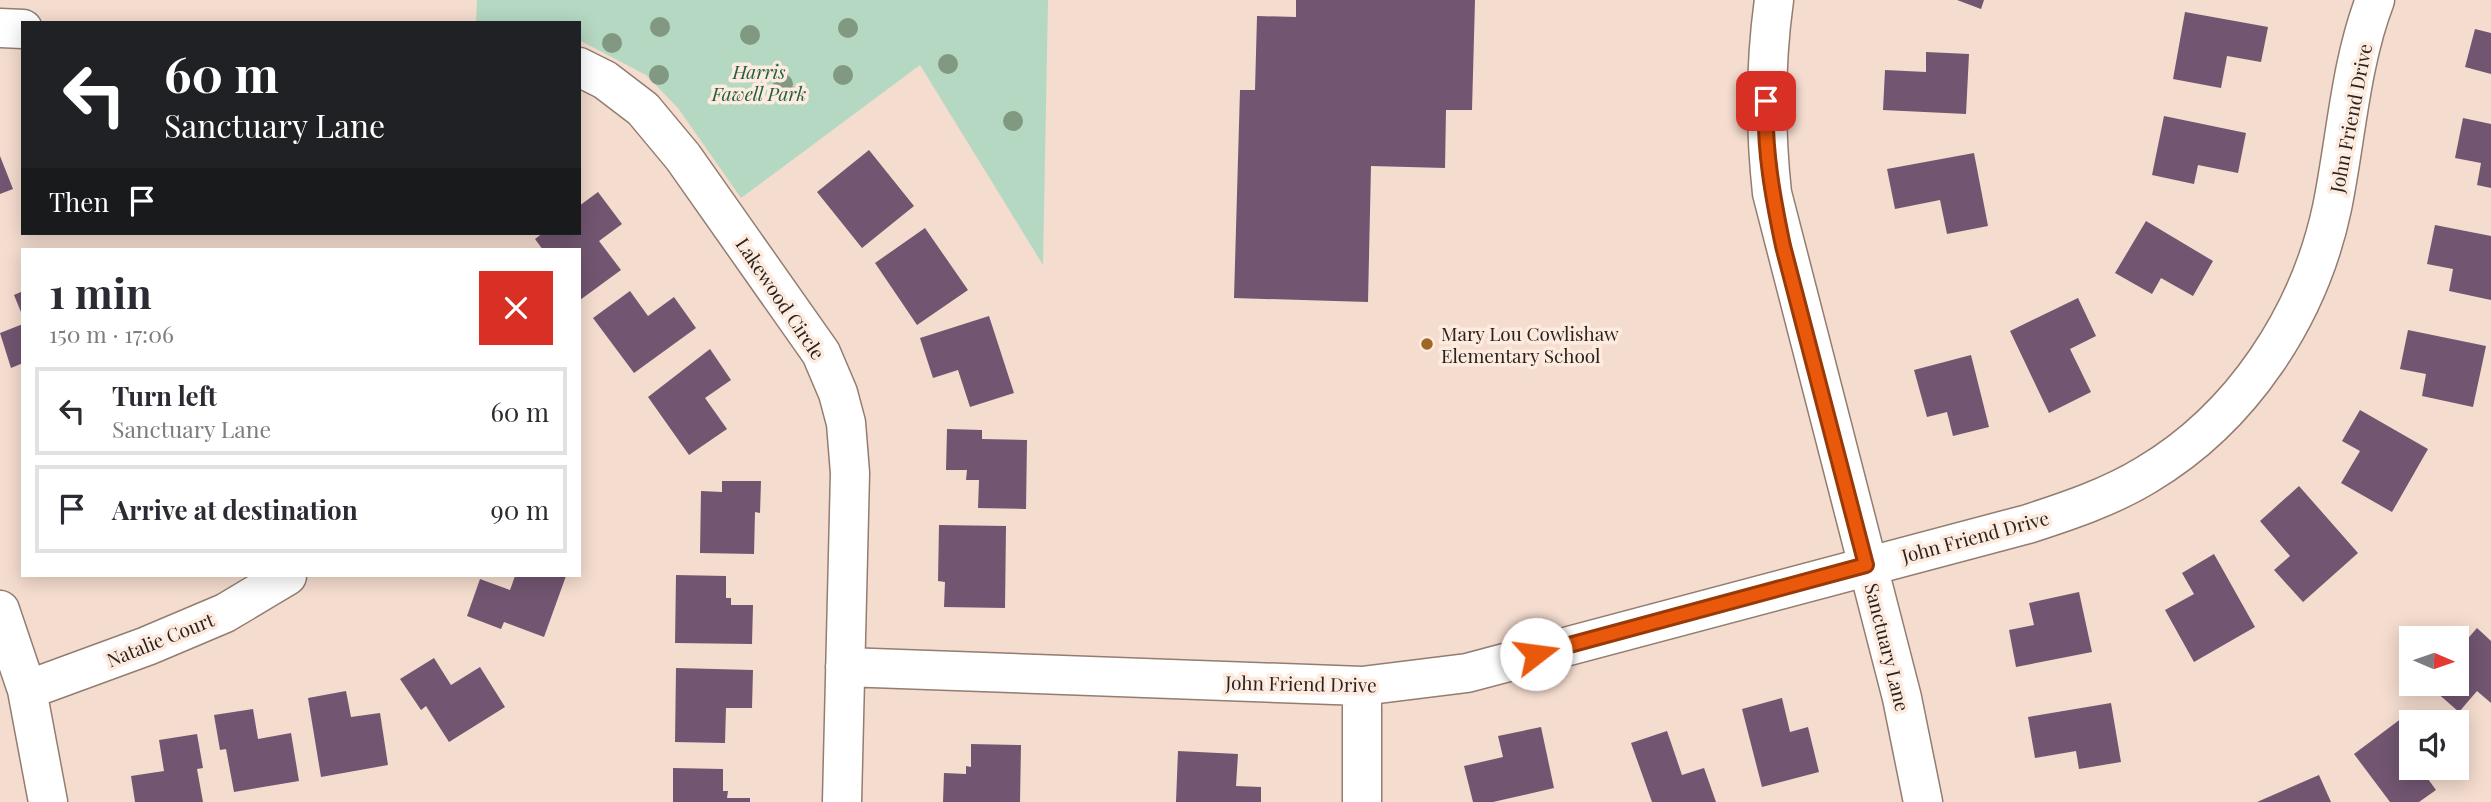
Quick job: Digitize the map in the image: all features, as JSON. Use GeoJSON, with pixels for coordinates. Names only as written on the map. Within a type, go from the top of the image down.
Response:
{"type":"FeatureCollection","features":[{"type":"Feature","properties":{"kind":"street","name":"Sanctuary Lane"},"geometry":{"type":"LineString","coordinates":[[1774,0],[1767,46],[1765,129],[1772,193],[1902,698],[1923,802]]}},
{"type":"Feature","properties":{"kind":"street","name":"John Friend Drive"},"geometry":{"type":"LineString","coordinates":[[845,667],[1362,687],[1466,673],[2028,524],[2078,508],[2146,475],[2191,443],[2241,394],[2269,358],[2288,325],[2319,257],[2332,210],[2356,73],[2375,0]]}},
{"type":"Feature","properties":{"kind":"street"},"geometry":{"type":"LineString","coordinates":[[0,28],[21,29]]}},
{"type":"Feature","properties":{"kind":"street","name":"Lakewood Circle"},"geometry":{"type":"LineString","coordinates":[[581,68],[605,80],[643,109],[683,156],[821,353],[838,393],[846,423],[850,474],[842,802]]}},
{"type":"Feature","properties":{"kind":"street","name":"Natalie Court"},"geometry":{"type":"LineString","coordinates":[[27,690],[147,646],[225,613],[284,577]]}},
{"type":"Feature","properties":{"kind":"street"},"geometry":{"type":"LineString","coordinates":[[0,610],[27,690],[48,802]]}},
{"type":"Feature","properties":{"kind":"street"},"geometry":{"type":"LineString","coordinates":[[1362,687],[1362,802]]}},
{"type":"Feature","properties":{"kind":"green space","name":"Harris Fawell Park"},"geometry":{"type":"Polygon","coordinates":[[[477,0],[1048,0],[1043,265],[920,65],[741,198],[678,108],[646,75],[581,41],[581,21],[476,21],[477,0]]]}},
{"type":"Feature","properties":{"kind":"building"},"geometry":{"type":"Polygon","coordinates":[[[1296,0],[1475,0],[1472,110],[1446,110],[1445,168],[1371,166],[1368,302],[1234,298],[1240,90],[1255,90],[1257,16],[1296,17],[1296,0]]]}},
{"type":"Feature","properties":{"kind":"building"},"geometry":{"type":"Polygon","coordinates":[[[1957,0],[1984,0],[1981,9],[1957,0]]]}},
{"type":"Feature","properties":{"kind":"building"},"geometry":{"type":"Polygon","coordinates":[[[2185,12],[2268,27],[2261,62],[2227,56],[2221,88],[2173,79],[2185,12]]]}},
{"type":"Feature","properties":{"kind":"building"},"geometry":{"type":"Polygon","coordinates":[[[2475,29],[2491,33],[2491,74],[2465,67],[2475,29]]]}},
{"type":"Feature","properties":{"kind":"building"},"geometry":{"type":"Polygon","coordinates":[[[1926,52],[1969,54],[1966,114],[1883,110],[1885,70],[1926,72],[1926,52]]]}},
{"type":"Feature","properties":{"kind":"building"},"geometry":{"type":"Polygon","coordinates":[[[2164,116],[2246,133],[2238,173],[2198,165],[2194,184],[2152,175],[2164,116]]]}},
{"type":"Feature","properties":{"kind":"building"},"geometry":{"type":"Polygon","coordinates":[[[2463,118],[2491,124],[2491,188],[2477,185],[2481,163],[2455,158],[2463,118]]]}},
{"type":"Feature","properties":{"kind":"building"},"geometry":{"type":"Polygon","coordinates":[[[869,150],[914,206],[862,248],[817,192],[869,150]]]}},
{"type":"Feature","properties":{"kind":"building"},"geometry":{"type":"Polygon","coordinates":[[[1974,153],[1988,226],[1947,234],[1940,200],[1895,209],[1887,169],[1974,153]]]}},
{"type":"Feature","properties":{"kind":"building"},"geometry":{"type":"Polygon","coordinates":[[[0,156],[13,189],[0,194],[0,156]]]}},
{"type":"Feature","properties":{"kind":"building"},"geometry":{"type":"Polygon","coordinates":[[[598,192],[622,224],[599,241],[621,270],[581,299],[581,248],[542,248],[535,239],[540,235],[581,235],[581,205],[598,192]]]}},
{"type":"Feature","properties":{"kind":"building"},"geometry":{"type":"Polygon","coordinates":[[[2146,221],[2213,261],[2193,296],[2161,278],[2152,294],[2115,273],[2146,221]]]}},
{"type":"Feature","properties":{"kind":"building"},"geometry":{"type":"Polygon","coordinates":[[[2435,225],[2491,236],[2491,300],[2449,291],[2453,269],[2427,264],[2435,225]]]}},
{"type":"Feature","properties":{"kind":"building"},"geometry":{"type":"Polygon","coordinates":[[[925,228],[968,290],[917,325],[875,263],[925,228]]]}},
{"type":"Feature","properties":{"kind":"building"},"geometry":{"type":"Polygon","coordinates":[[[630,291],[648,316],[674,297],[696,328],[634,373],[593,318],[630,291]]]}},
{"type":"Feature","properties":{"kind":"building"},"geometry":{"type":"Polygon","coordinates":[[[21,292],[21,312],[14,295],[21,292]]]}},
{"type":"Feature","properties":{"kind":"building"},"geometry":{"type":"Polygon","coordinates":[[[2078,298],[2096,336],[2070,349],[2091,392],[2049,413],[2010,331],[2078,298]]]}},
{"type":"Feature","properties":{"kind":"building"},"geometry":{"type":"Polygon","coordinates":[[[989,316],[1014,393],[970,407],[958,370],[933,378],[920,338],[989,316]]]}},
{"type":"Feature","properties":{"kind":"building"},"geometry":{"type":"Polygon","coordinates":[[[21,325],[21,364],[11,368],[0,333],[21,325]]]}},
{"type":"Feature","properties":{"kind":"building"},"geometry":{"type":"Polygon","coordinates":[[[2408,330],[2486,346],[2473,407],[2422,396],[2426,374],[2400,369],[2408,330]]]}},
{"type":"Feature","properties":{"kind":"building"},"geometry":{"type":"Polygon","coordinates":[[[710,349],[731,380],[705,398],[727,429],[689,455],[648,397],[710,349]]]}},
{"type":"Feature","properties":{"kind":"building"},"geometry":{"type":"Polygon","coordinates":[[[1971,355],[1989,427],[1953,436],[1947,412],[1927,417],[1914,370],[1971,355]]]}},
{"type":"Feature","properties":{"kind":"building"},"geometry":{"type":"Polygon","coordinates":[[[2360,410],[2428,449],[2392,512],[2341,483],[2360,451],[2342,441],[2360,410]]]}},
{"type":"Feature","properties":{"kind":"building"},"geometry":{"type":"Polygon","coordinates":[[[947,429],[982,430],[982,439],[1027,440],[1026,509],[978,508],[979,480],[966,480],[967,470],[946,470],[947,429]]]}},
{"type":"Feature","properties":{"kind":"building"},"geometry":{"type":"Polygon","coordinates":[[[722,481],[761,481],[760,513],[755,512],[754,554],[700,553],[701,491],[722,492],[722,481]]]}},
{"type":"Feature","properties":{"kind":"building"},"geometry":{"type":"Polygon","coordinates":[[[2299,486],[2358,553],[2303,602],[2274,570],[2290,556],[2260,521],[2299,486]]]}},
{"type":"Feature","properties":{"kind":"building"},"geometry":{"type":"Polygon","coordinates":[[[939,525],[1006,526],[1005,608],[944,607],[945,582],[938,581],[939,525]]]}},
{"type":"Feature","properties":{"kind":"building"},"geometry":{"type":"Polygon","coordinates":[[[2214,554],[2255,627],[2194,662],[2165,610],[2194,594],[2182,573],[2214,554]]]}},
{"type":"Feature","properties":{"kind":"building"},"geometry":{"type":"Polygon","coordinates":[[[676,575],[726,576],[726,598],[731,598],[731,605],[753,605],[752,644],[675,643],[676,575]]]}},
{"type":"Feature","properties":{"kind":"building"},"geometry":{"type":"Polygon","coordinates":[[[515,577],[566,577],[544,637],[504,622],[501,629],[467,616],[480,579],[510,590],[515,577]]]}},
{"type":"Feature","properties":{"kind":"building"},"geometry":{"type":"Polygon","coordinates":[[[2079,592],[2092,652],[2016,667],[2009,630],[2034,625],[2029,603],[2079,592]]]}},
{"type":"Feature","properties":{"kind":"building"},"geometry":{"type":"Polygon","coordinates":[[[2477,628],[2491,641],[2491,703],[2477,691],[2461,710],[2457,710],[2441,696],[2469,696],[2469,637],[2477,628]]]}},
{"type":"Feature","properties":{"kind":"building"},"geometry":{"type":"Polygon","coordinates":[[[434,658],[451,685],[480,667],[505,707],[449,742],[426,706],[421,710],[400,679],[434,658]]]}},
{"type":"Feature","properties":{"kind":"building"},"geometry":{"type":"Polygon","coordinates":[[[676,668],[753,670],[752,708],[726,708],[725,743],[675,742],[676,668]]]}},
{"type":"Feature","properties":{"kind":"building"},"geometry":{"type":"Polygon","coordinates":[[[346,691],[351,717],[380,713],[388,765],[321,777],[308,698],[346,691]]]}},
{"type":"Feature","properties":{"kind":"building"},"geometry":{"type":"Polygon","coordinates":[[[1782,698],[1790,732],[1808,727],[1819,772],[1762,787],[1742,709],[1782,698]]]}},
{"type":"Feature","properties":{"kind":"building"},"geometry":{"type":"Polygon","coordinates":[[[2111,703],[2121,762],[2079,769],[2076,751],[2035,758],[2028,717],[2111,703]]]}},
{"type":"Feature","properties":{"kind":"building"},"geometry":{"type":"Polygon","coordinates":[[[253,709],[258,739],[291,733],[299,781],[234,792],[226,749],[220,750],[214,715],[253,709]]]}},
{"type":"Feature","properties":{"kind":"building"},"geometry":{"type":"Polygon","coordinates":[[[2399,720],[2399,780],[2429,780],[2436,790],[2419,802],[2390,802],[2354,754],[2399,720]]]}},
{"type":"Feature","properties":{"kind":"building"},"geometry":{"type":"Polygon","coordinates":[[[1541,727],[1554,788],[1493,802],[1473,802],[1464,766],[1503,757],[1498,736],[1541,727]]]}},
{"type":"Feature","properties":{"kind":"building"},"geometry":{"type":"Polygon","coordinates":[[[1667,731],[1682,775],[1704,768],[1716,802],[1652,802],[1631,743],[1667,731]]]}},
{"type":"Feature","properties":{"kind":"building"},"geometry":{"type":"Polygon","coordinates":[[[197,734],[203,768],[197,769],[203,802],[135,802],[131,776],[164,771],[159,740],[197,734]]]}},
{"type":"Feature","properties":{"kind":"building"},"geometry":{"type":"Polygon","coordinates":[[[971,744],[1021,745],[1020,802],[943,802],[944,773],[966,774],[966,766],[971,767],[971,744]]]}},
{"type":"Feature","properties":{"kind":"building"},"geometry":{"type":"Polygon","coordinates":[[[1178,751],[1238,754],[1236,786],[1261,787],[1261,802],[1176,802],[1178,751]]]}},
{"type":"Feature","properties":{"kind":"building"},"geometry":{"type":"Polygon","coordinates":[[[673,768],[723,769],[723,791],[728,791],[727,798],[750,798],[750,802],[673,802],[673,768]]]}},
{"type":"Feature","properties":{"kind":"building"},"geometry":{"type":"Polygon","coordinates":[[[2319,775],[2331,802],[2257,802],[2319,775]]]}},
{"type":"Feature","properties":{"kind":"place","name":"Mary Lou Cowlishaw Elementary School"},"geometry":{"type":"Point","coordinates":[1427,344]}},
{"type":"Feature","properties":{"kind":"route"},"geometry":{"type":"LineString","coordinates":[[1536,654],[1866,565],[1783,246],[1772,193],[1765,129],[1766,101]]}}]}
